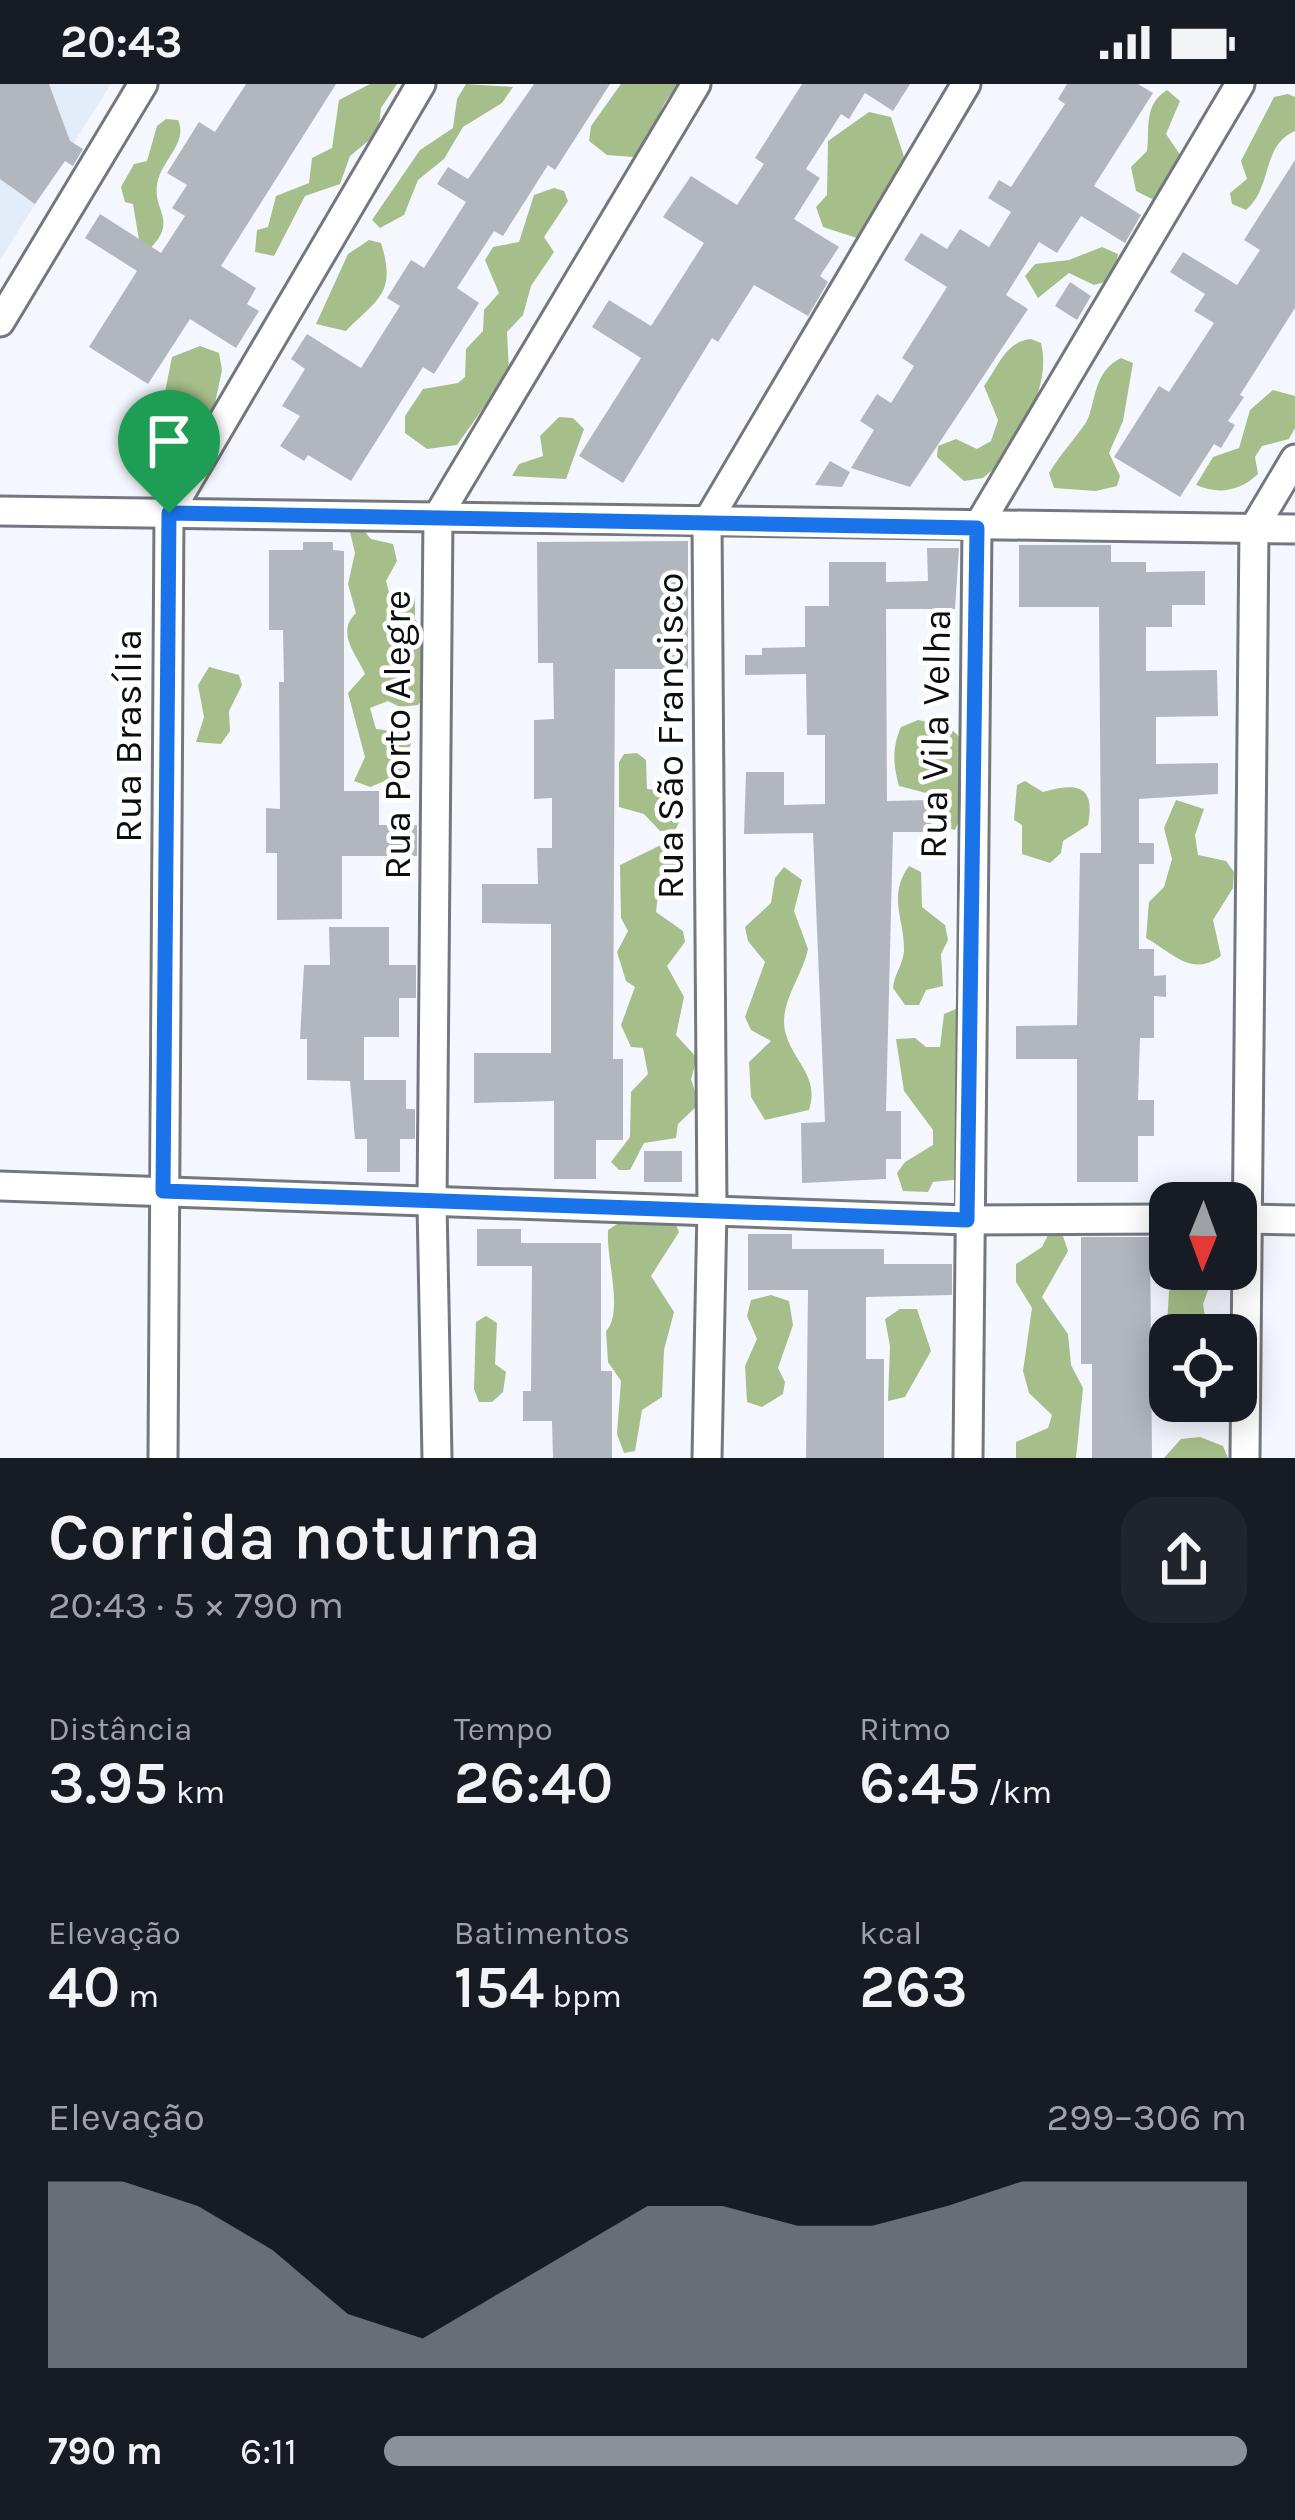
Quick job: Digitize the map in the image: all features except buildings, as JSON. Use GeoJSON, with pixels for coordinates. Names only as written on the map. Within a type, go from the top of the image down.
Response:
{"type":"FeatureCollection","features":[{"type":"Feature","properties":{"kind":"street"},"geometry":{"type":"LineString","coordinates":[[0,322],[143,84]]}},
{"type":"Feature","properties":{"kind":"street","name":"Rua Brasília"},"geometry":{"type":"LineString","coordinates":[[163,1458],[169,513],[421,84]]}},
{"type":"Feature","properties":{"kind":"street"},"geometry":{"type":"LineString","coordinates":[[438,516],[696,84]]}},
{"type":"Feature","properties":{"kind":"street","name":"Rua São Francisco"},"geometry":{"type":"LineString","coordinates":[[707,1458],[712,1210],[707,523],[966,84]]}},
{"type":"Feature","properties":{"kind":"street","name":"Rua Vila Velha"},"geometry":{"type":"LineString","coordinates":[[968,1458],[977,528],[1240,84]]}},
{"type":"Feature","properties":{"kind":"street"},"geometry":{"type":"LineString","coordinates":[[1241,1182],[1254,528],[1295,459]]}},
{"type":"Feature","properties":{"kind":"street"},"geometry":{"type":"LineString","coordinates":[[0,511],[1295,529]]}},
{"type":"Feature","properties":{"kind":"street","name":"Rua Porto Alegre"},"geometry":{"type":"LineString","coordinates":[[437,1458],[432,1204],[438,516]]}},
{"type":"Feature","properties":{"kind":"street"},"geometry":{"type":"LineString","coordinates":[[0,1186],[967,1220],[1149,1219]]}},
{"type":"Feature","properties":{"kind":"street"},"geometry":{"type":"LineString","coordinates":[[1257,1219],[1295,1220]]}},
{"type":"Feature","properties":{"kind":"street"},"geometry":{"type":"LineString","coordinates":[[1241,1290],[1245,1458]]}},
{"type":"Feature","properties":{"kind":"shaded area"},"geometry":{"type":"Polygon","coordinates":[[[0,84],[111,84],[0,260],[0,84]]]}},
{"type":"Feature","properties":{"kind":"green space"},"geometry":{"type":"Polygon","coordinates":[[[370,84],[397,84],[381,108],[378,133],[350,156],[340,184],[305,196],[274,256],[255,252],[257,230],[268,227],[276,196],[309,183],[312,158],[332,148],[339,100],[370,84]]]}},
{"type":"Feature","properties":{"kind":"green space"},"geometry":{"type":"Polygon","coordinates":[[[466,84],[513,87],[502,103],[463,127],[444,159],[418,180],[404,215],[380,228],[372,220],[420,150],[453,128],[457,99],[466,84]]]}},
{"type":"Feature","properties":{"kind":"green space"},"geometry":{"type":"Polygon","coordinates":[[[621,84],[683,84],[665,102],[648,141],[633,157],[607,155],[589,141],[591,126],[621,84]]]}},
{"type":"Feature","properties":{"kind":"green space"},"geometry":{"type":"Polygon","coordinates":[[[1167,90],[1180,101],[1166,134],[1187,165],[1158,202],[1136,191],[1131,167],[1147,151],[1151,110],[1167,90]]]}},
{"type":"Feature","properties":{"kind":"green space"},"geometry":{"type":"Polygon","coordinates":[[[1274,97],[1295,97],[1295,131],[1277,146],[1254,201],[1246,210],[1232,204],[1230,193],[1247,179],[1241,161],[1274,97]]]}},
{"type":"Feature","properties":{"kind":"green space"},"geometry":{"type":"Polygon","coordinates":[[[869,112],[891,117],[906,163],[860,239],[823,227],[816,207],[827,195],[828,141],[869,112]]]}},
{"type":"Feature","properties":{"kind":"green space"},"geometry":{"type":"Polygon","coordinates":[[[166,119],[178,120],[180,136],[158,180],[164,223],[148,251],[139,240],[133,204],[125,202],[121,187],[134,164],[147,161],[157,126],[166,119]]]}},
{"type":"Feature","properties":{"kind":"green space"},"geometry":{"type":"Polygon","coordinates":[[[554,188],[564,191],[568,201],[544,237],[554,252],[531,286],[523,315],[507,332],[509,372],[457,445],[427,449],[405,433],[405,416],[423,389],[458,383],[465,377],[466,349],[483,331],[484,310],[499,293],[485,260],[493,247],[519,242],[534,195],[554,188]]]}},
{"type":"Feature","properties":{"kind":"green space"},"geometry":{"type":"Polygon","coordinates":[[[369,240],[381,243],[385,260],[387,274],[381,294],[346,331],[316,324],[348,254],[369,240]]]}},
{"type":"Feature","properties":{"kind":"green space"},"geometry":{"type":"Polygon","coordinates":[[[1102,247],[1118,254],[1113,280],[1094,285],[1069,273],[1038,298],[1025,276],[1035,264],[1069,260],[1102,247]]]}},
{"type":"Feature","properties":{"kind":"green space"},"geometry":{"type":"Polygon","coordinates":[[[1031,339],[1041,343],[1043,369],[1025,442],[983,478],[964,481],[937,457],[938,446],[956,439],[977,449],[991,441],[998,420],[984,386],[1009,350],[1031,339]]]}},
{"type":"Feature","properties":{"kind":"green space"},"geometry":{"type":"Polygon","coordinates":[[[200,346],[219,353],[222,370],[214,408],[197,416],[176,410],[153,436],[134,423],[140,402],[165,392],[172,357],[200,346]]]}},
{"type":"Feature","properties":{"kind":"green space"},"geometry":{"type":"Polygon","coordinates":[[[1121,358],[1133,363],[1123,421],[1109,453],[1120,476],[1117,486],[1096,491],[1054,488],[1049,473],[1085,424],[1104,372],[1121,358]]]}},
{"type":"Feature","properties":{"kind":"green space"},"geometry":{"type":"Polygon","coordinates":[[[1273,390],[1295,396],[1295,428],[1289,439],[1262,446],[1255,457],[1258,474],[1244,484],[1229,490],[1196,485],[1213,457],[1239,448],[1250,410],[1273,390]]]}},
{"type":"Feature","properties":{"kind":"green space"},"geometry":{"type":"Polygon","coordinates":[[[559,417],[573,418],[584,429],[566,479],[512,476],[519,464],[543,456],[540,436],[559,417]]]}},
{"type":"Feature","properties":{"kind":"green space"},"geometry":{"type":"Polygon","coordinates":[[[359,525],[371,539],[393,544],[397,561],[386,581],[390,596],[415,598],[415,619],[428,638],[424,697],[418,705],[400,707],[388,701],[370,708],[376,729],[400,732],[411,742],[405,773],[370,787],[354,781],[365,757],[348,693],[365,674],[347,628],[356,613],[348,584],[355,553],[350,532],[359,525]]]}},
{"type":"Feature","properties":{"kind":"green space"},"geometry":{"type":"Polygon","coordinates":[[[209,667],[239,675],[242,685],[229,711],[230,731],[221,744],[196,742],[204,717],[198,685],[209,667]]]}},
{"type":"Feature","properties":{"kind":"green space"},"geometry":{"type":"Polygon","coordinates":[[[918,720],[948,726],[969,746],[967,802],[955,830],[941,826],[930,794],[899,786],[894,756],[898,734],[901,727],[918,720]]]}},
{"type":"Feature","properties":{"kind":"green space"},"geometry":{"type":"Polygon","coordinates":[[[637,753],[646,760],[647,789],[658,790],[670,782],[683,785],[681,819],[675,830],[660,831],[644,814],[619,807],[619,762],[624,754],[637,753]]]}},
{"type":"Feature","properties":{"kind":"green space"},"geometry":{"type":"Polygon","coordinates":[[[1025,781],[1043,792],[1080,789],[1089,801],[1088,825],[1063,841],[1061,853],[1050,863],[1022,854],[1022,825],[1014,820],[1017,785],[1025,781]]]}},
{"type":"Feature","properties":{"kind":"green space"},"geometry":{"type":"Polygon","coordinates":[[[1176,800],[1204,809],[1195,835],[1198,855],[1226,861],[1234,872],[1233,888],[1213,920],[1221,956],[1200,964],[1182,960],[1146,938],[1149,902],[1164,887],[1172,859],[1164,828],[1176,800]]]}},
{"type":"Feature","properties":{"kind":"green space"},"geometry":{"type":"Polygon","coordinates":[[[667,842],[684,856],[680,868],[660,876],[656,912],[683,931],[685,942],[667,966],[684,997],[676,1035],[697,1058],[691,1079],[699,1104],[678,1124],[676,1138],[644,1143],[630,1170],[619,1170],[611,1162],[630,1137],[631,1092],[648,1074],[643,1048],[631,1047],[621,1025],[635,987],[626,981],[617,952],[628,931],[621,918],[620,865],[667,842]]]}},
{"type":"Feature","properties":{"kind":"green space"},"geometry":{"type":"Polygon","coordinates":[[[909,866],[921,872],[922,907],[945,925],[948,940],[941,954],[943,986],[926,990],[919,1005],[905,1005],[893,988],[904,951],[899,888],[909,866]]]}},
{"type":"Feature","properties":{"kind":"green space"},"geometry":{"type":"Polygon","coordinates":[[[784,867],[802,880],[794,911],[808,949],[785,1010],[785,1031],[808,1078],[811,1098],[809,1110],[765,1120],[751,1097],[749,1062],[771,1041],[751,1030],[745,1017],[765,962],[748,941],[745,927],[771,903],[775,878],[784,867]]]}},
{"type":"Feature","properties":{"kind":"green space"},"geometry":{"type":"Polygon","coordinates":[[[958,1008],[966,1014],[962,1179],[933,1182],[928,1192],[903,1191],[897,1173],[905,1162],[933,1145],[933,1130],[904,1091],[896,1039],[915,1038],[926,1047],[940,1047],[944,1014],[958,1008]]]}},
{"type":"Feature","properties":{"kind":"green space"},"geometry":{"type":"Polygon","coordinates":[[[631,1215],[674,1220],[679,1232],[651,1276],[674,1312],[664,1350],[662,1397],[642,1410],[635,1451],[624,1453],[617,1434],[621,1381],[608,1362],[606,1331],[614,1299],[608,1230],[631,1215]]]}},
{"type":"Feature","properties":{"kind":"green space"},"geometry":{"type":"Polygon","coordinates":[[[1061,1230],[1068,1251],[1042,1297],[1068,1334],[1071,1365],[1083,1388],[1076,1458],[1016,1458],[1016,1442],[1048,1428],[1052,1415],[1029,1393],[1023,1371],[1032,1308],[1016,1282],[1016,1264],[1042,1247],[1049,1233],[1061,1230]]]}},
{"type":"Feature","properties":{"kind":"green space"},"geometry":{"type":"Polygon","coordinates":[[[1208,1290],[1205,1314],[1168,1314],[1169,1291],[1208,1290]]]}},
{"type":"Feature","properties":{"kind":"green space"},"geometry":{"type":"Polygon","coordinates":[[[771,1295],[789,1301],[793,1325],[778,1368],[785,1382],[783,1394],[762,1407],[747,1402],[745,1366],[757,1339],[747,1316],[751,1300],[771,1295]]]}},
{"type":"Feature","properties":{"kind":"green space"},"geometry":{"type":"Polygon","coordinates":[[[900,1309],[917,1309],[931,1351],[905,1397],[888,1401],[890,1346],[885,1319],[900,1309]]]}},
{"type":"Feature","properties":{"kind":"green space"},"geometry":{"type":"Polygon","coordinates":[[[486,1316],[497,1323],[495,1364],[506,1372],[503,1392],[492,1402],[479,1402],[474,1389],[476,1322],[486,1316]]]}},
{"type":"Feature","properties":{"kind":"green space"},"geometry":{"type":"Polygon","coordinates":[[[1200,1437],[1223,1446],[1228,1458],[1164,1458],[1181,1439],[1200,1437]]]}},
{"type":"Feature","properties":{"kind":"route"},"geometry":{"type":"LineString","coordinates":[[169,513],[977,528],[967,1220],[163,1191],[169,513]]}}]}
